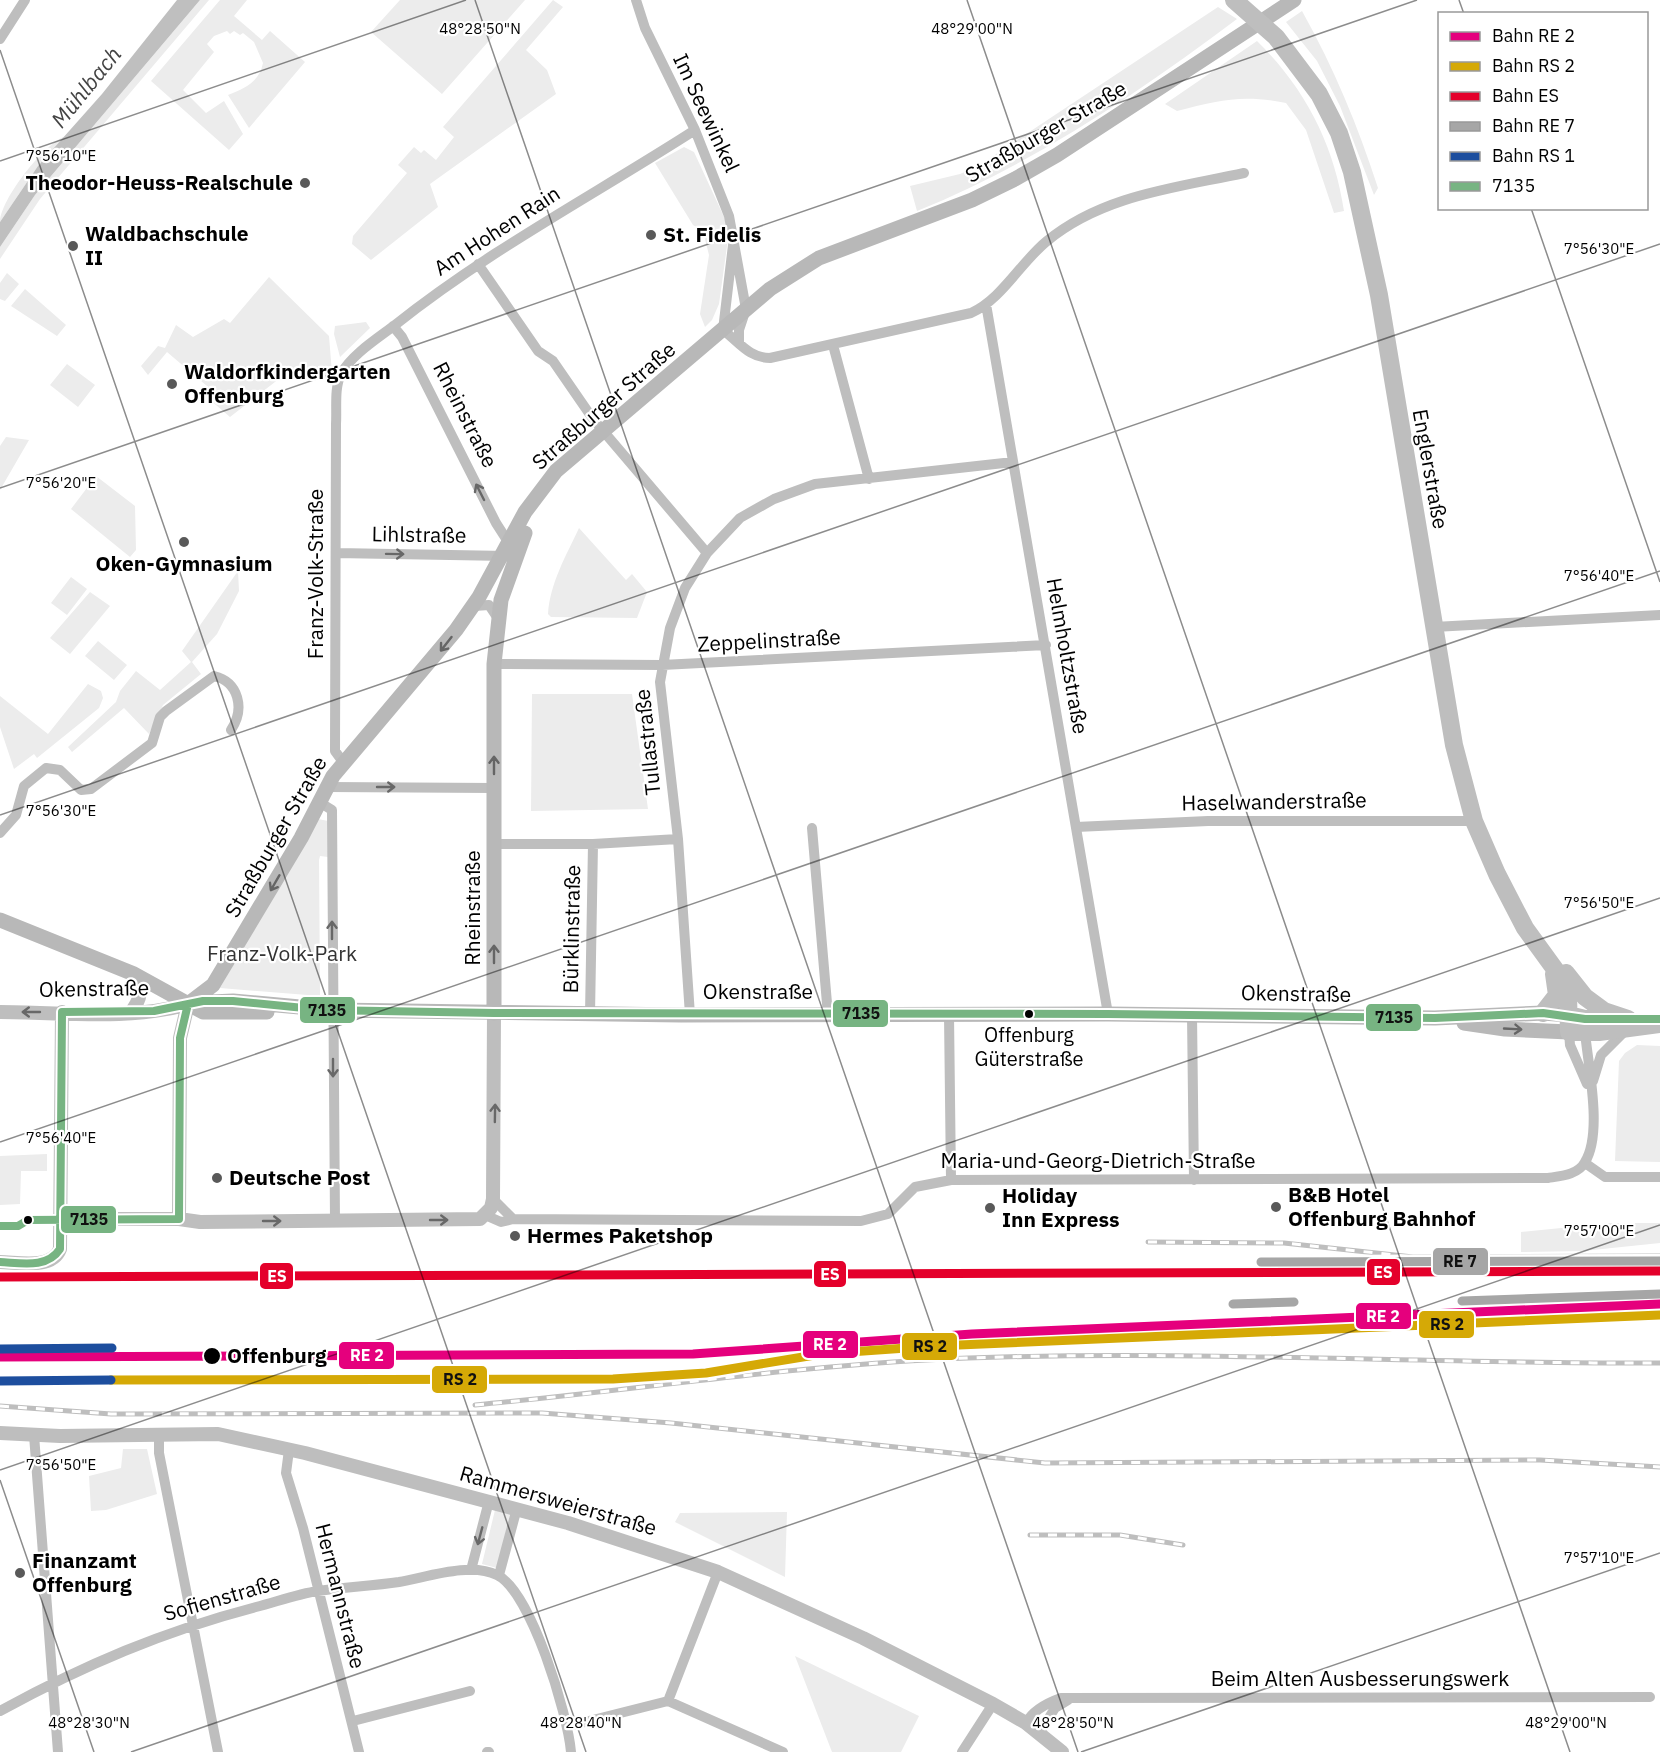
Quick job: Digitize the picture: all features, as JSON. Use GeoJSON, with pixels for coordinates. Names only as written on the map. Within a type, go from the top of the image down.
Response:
{"type":"FeatureCollection","features":[{"type":"Feature","properties":{"kind":"main road","name":"Englerstraße"},"geometry":{"type":"LineString","coordinates":[[1234,0],[1276,37],[1319,94],[1339,133],[1352,172],[1379,295],[1454,744],[1474,821],[1525,928],[1562,979],[1577,1025]]}},
{"type":"Feature","properties":{"kind":"main road","name":"Straßburger Straße"},"geometry":{"type":"LineString","coordinates":[[188,1004],[213,985],[297,845],[327,787],[343,762],[423,673],[474,606],[508,551],[525,512],[556,471],[770,289],[819,258],[972,200],[1015,179],[1291,2]]}},
{"type":"Feature","properties":{"kind":"main road","name":"Rheinstraße"},"geometry":{"type":"LineString","coordinates":[[494,1013],[494,664],[497,617],[508,551]]}},
{"type":"Feature","properties":{"kind":"main road"},"geometry":{"type":"LineString","coordinates":[[0,920],[134,974],[188,1004]]}},
{"type":"Feature","properties":{"kind":"main road","name":"Englerstraße"},"geometry":{"type":"LineString","coordinates":[[1552,963],[1569,976],[1585,998],[1628,1024]]}},
{"type":"Feature","properties":{"kind":"main road","name":"Englerstraße"},"geometry":{"type":"LineString","coordinates":[[1543,1012],[1557,995],[1552,963]]}},
{"type":"Feature","properties":{"kind":"main road"},"geometry":{"type":"LineString","coordinates":[[213,985],[218,1007]]}},
{"type":"Feature","properties":{"kind":"main road"},"geometry":{"type":"LineString","coordinates":[[1577,1025],[1585,998]]}},
{"type":"Feature","properties":{"kind":"main road","name":"Okenstraße"},"geometry":{"type":"LineString","coordinates":[[188,1004],[203,1012],[218,1007],[690,1015],[1108,1014],[1435,1018],[1543,1012],[1577,1025]]}},
{"type":"Feature","properties":{"kind":"main road","name":"Okenstraße"},"geometry":{"type":"LineString","coordinates":[[1435,1018],[1505,1029],[1660,1024]]}},
{"type":"Feature","properties":{"kind":"main road","name":"Okenstraße"},"geometry":{"type":"LineString","coordinates":[[1628,1024],[1660,1019]]}},
{"type":"Feature","properties":{"kind":"street"},"geometry":{"type":"LineString","coordinates":[[0,39],[25,0]]}},
{"type":"Feature","properties":{"kind":"street","name":"Im Seewinkel"},"geometry":{"type":"LineString","coordinates":[[636,0],[648,34],[695,130],[729,216],[746,309]]}},
{"type":"Feature","properties":{"kind":"street","name":"Am Hohen Rain"},"geometry":{"type":"LineString","coordinates":[[338,383],[346,366],[393,326],[478,264],[695,130]]}},
{"type":"Feature","properties":{"kind":"street"},"geometry":{"type":"LineString","coordinates":[[723,330],[746,352],[758,358],[770,358],[959,318],[986,304],[1046,242],[1088,213],[1127,198],[1244,173]]}},
{"type":"Feature","properties":{"kind":"street","name":"Im Seewinkel"},"geometry":{"type":"LineString","coordinates":[[723,330],[733,245]]}},
{"type":"Feature","properties":{"kind":"street"},"geometry":{"type":"LineString","coordinates":[[478,264],[538,351],[553,361],[602,430],[707,553]]}},
{"type":"Feature","properties":{"kind":"street"},"geometry":{"type":"LineString","coordinates":[[728,284],[732,298],[746,309],[739,330],[739,343]]}},
{"type":"Feature","properties":{"kind":"street","name":"Helmholtzstraße"},"geometry":{"type":"LineString","coordinates":[[986,304],[1108,1014]]}},
{"type":"Feature","properties":{"kind":"street","name":"Rheinstraße"},"geometry":{"type":"LineString","coordinates":[[393,326],[402,337],[508,551]]}},
{"type":"Feature","properties":{"kind":"street"},"geometry":{"type":"LineString","coordinates":[[833,345],[870,479]]}},
{"type":"Feature","properties":{"kind":"street","name":"Franz-Volk-Straße"},"geometry":{"type":"LineString","coordinates":[[338,383],[335,751],[343,762]]}},
{"type":"Feature","properties":{"kind":"street","name":"Tullastraße"},"geometry":{"type":"LineString","coordinates":[[690,1015],[678,839],[660,693],[662,665],[670,628],[685,588],[707,553],[740,518],[774,499],[815,484],[1013,462]]}},
{"type":"Feature","properties":{"kind":"street","name":"Lihlstraße"},"geometry":{"type":"LineString","coordinates":[[336,553],[508,551]]}},
{"type":"Feature","properties":{"kind":"street"},"geometry":{"type":"LineString","coordinates":[[474,606],[489,605],[497,617]]}},
{"type":"Feature","properties":{"kind":"street"},"geometry":{"type":"LineString","coordinates":[[1434,627],[1660,615]]}},
{"type":"Feature","properties":{"kind":"street","name":"Zeppelinstraße"},"geometry":{"type":"LineString","coordinates":[[494,664],[662,665],[1046,645]]}},
{"type":"Feature","properties":{"kind":"street"},"geometry":{"type":"LineString","coordinates":[[0,833],[16,814],[24,786],[46,768],[60,770],[81,790],[91,789],[152,743],[160,717],[214,676],[226,679],[234,688],[238,701],[238,720],[231,730]]}},
{"type":"Feature","properties":{"kind":"street"},"geometry":{"type":"LineString","coordinates":[[327,787],[494,788]]}},
{"type":"Feature","properties":{"kind":"street"},"geometry":{"type":"LineString","coordinates":[[319,802],[332,810],[328,1010],[335,1221]]}},
{"type":"Feature","properties":{"kind":"street","name":"Haselwanderstraße"},"geometry":{"type":"LineString","coordinates":[[1076,827],[1208,820],[1474,821]]}},
{"type":"Feature","properties":{"kind":"street"},"geometry":{"type":"LineString","coordinates":[[812,828],[828,1015]]}},
{"type":"Feature","properties":{"kind":"street"},"geometry":{"type":"LineString","coordinates":[[495,844],[593,844],[678,839]]}},
{"type":"Feature","properties":{"kind":"street","name":"Bürklinstraße"},"geometry":{"type":"LineString","coordinates":[[590,1014],[593,844]]}},
{"type":"Feature","properties":{"kind":"street"},"geometry":{"type":"LineString","coordinates":[[130,1012],[139,1001],[141,992],[134,974]]}},
{"type":"Feature","properties":{"kind":"street"},"geometry":{"type":"LineString","coordinates":[[179,1219],[180,1038],[188,1004]]}},
{"type":"Feature","properties":{"kind":"street","name":"Okenstraße"},"geometry":{"type":"LineString","coordinates":[[0,1012],[130,1012],[164,1010],[188,1004]]}},
{"type":"Feature","properties":{"kind":"street"},"geometry":{"type":"LineString","coordinates":[[164,1010],[172,1019],[180,1038]]}},
{"type":"Feature","properties":{"kind":"street"},"geometry":{"type":"LineString","coordinates":[[0,1262],[40,1263],[56,1257],[60,1250],[62,1012]]}},
{"type":"Feature","properties":{"kind":"street","name":"Rheinstraße"},"geometry":{"type":"LineString","coordinates":[[493,1199],[494,1013]]}},
{"type":"Feature","properties":{"kind":"street"},"geometry":{"type":"LineString","coordinates":[[949,1015],[951,1180]]}},
{"type":"Feature","properties":{"kind":"street"},"geometry":{"type":"LineString","coordinates":[[1192,1015],[1194,1180]]}},
{"type":"Feature","properties":{"kind":"street"},"geometry":{"type":"LineString","coordinates":[[1591,1093],[1601,1055],[1628,1024]]}},
{"type":"Feature","properties":{"kind":"street"},"geometry":{"type":"LineString","coordinates":[[1577,1025],[1570,1045],[1591,1093]]}},
{"type":"Feature","properties":{"kind":"street"},"geometry":{"type":"LineString","coordinates":[[1577,1025],[1591,1093],[1591,1146],[1585,1163],[1605,1177],[1660,1177]]}},
{"type":"Feature","properties":{"kind":"street","name":"Maria-und-Georg-Dietrich-Straße"},"geometry":{"type":"LineString","coordinates":[[485,1215],[501,1222],[513,1220],[861,1221],[888,1214],[915,1187],[951,1180],[1548,1178],[1567,1175],[1585,1163]]}},
{"type":"Feature","properties":{"kind":"street"},"geometry":{"type":"LineString","coordinates":[[60,1219],[179,1219],[200,1222],[473,1220],[485,1215],[493,1199],[513,1220]]}},
{"type":"Feature","properties":{"kind":"street","name":"Rammersweierstraße"},"geometry":{"type":"LineString","coordinates":[[0,1433],[34,1436],[218,1434],[517,1508],[718,1572],[863,1638],[993,1704],[1026,1723],[1062,1752]]}},
{"type":"Feature","properties":{"kind":"street"},"geometry":{"type":"LineString","coordinates":[[34,1436],[58,1752]]}},
{"type":"Feature","properties":{"kind":"street"},"geometry":{"type":"LineString","coordinates":[[159,1436],[159,1453],[218,1752]]}},
{"type":"Feature","properties":{"kind":"street","name":"Hermannstraße"},"geometry":{"type":"LineString","coordinates":[[289,1450],[286,1473],[303,1528],[359,1752]]}},
{"type":"Feature","properties":{"kind":"street"},"geometry":{"type":"LineString","coordinates":[[471,1570],[489,1502]]}},
{"type":"Feature","properties":{"kind":"street"},"geometry":{"type":"LineString","coordinates":[[517,1508],[499,1575],[513,1589],[550,1667],[569,1726],[571,1752]]}},
{"type":"Feature","properties":{"kind":"street","name":"Sofienstraße"},"geometry":{"type":"LineString","coordinates":[[0,1711],[111,1654],[194,1623],[317,1591],[368,1587],[471,1570],[499,1575]]}},
{"type":"Feature","properties":{"kind":"street"},"geometry":{"type":"LineString","coordinates":[[668,1701],[718,1572]]}},
{"type":"Feature","properties":{"kind":"street"},"geometry":{"type":"LineString","coordinates":[[352,1720],[470,1691]]}},
{"type":"Feature","properties":{"kind":"street","name":"Beim Alten Ausbesserungswerk"},"geometry":{"type":"LineString","coordinates":[[1026,1723],[1030,1716],[1047,1703],[1061,1698],[1650,1697]]}},
{"type":"Feature","properties":{"kind":"street"},"geometry":{"type":"LineString","coordinates":[[1039,1734],[1055,1708],[1071,1698]]}},
{"type":"Feature","properties":{"kind":"street"},"geometry":{"type":"LineString","coordinates":[[569,1726],[668,1701],[759,1747],[783,1752]]}},
{"type":"Feature","properties":{"kind":"street"},"geometry":{"type":"LineString","coordinates":[[962,1752],[993,1704]]}},
{"type":"Feature","properties":{"kind":"green space"},"geometry":{"type":"Polygon","coordinates":[[[200,0],[209,0],[40,199],[0,259],[0,247],[35,195],[200,0]]]}},
{"type":"Feature","properties":{"kind":"green space"},"geometry":{"type":"Polygon","coordinates":[[[220,0],[247,0],[234,16],[262,40],[270,31],[305,62],[249,128],[228,95],[251,84],[261,70],[263,63],[254,42],[243,33],[240,35],[234,31],[230,34],[227,31],[214,36],[207,44],[214,52],[183,90],[206,113],[224,101],[243,134],[229,150],[151,81],[220,0]]]}},
{"type":"Feature","properties":{"kind":"green space"},"geometry":{"type":"Polygon","coordinates":[[[400,0],[525,0],[442,94],[371,32],[400,0]]]}},
{"type":"Feature","properties":{"kind":"green space"},"geometry":{"type":"Polygon","coordinates":[[[553,0],[563,7],[526,50],[547,70],[556,94],[430,184],[438,207],[371,260],[352,244],[353,236],[407,173],[398,165],[414,147],[421,153],[424,150],[436,160],[454,137],[443,127],[553,0]]]}},
{"type":"Feature","properties":{"kind":"green space"},"geometry":{"type":"Polygon","coordinates":[[[1218,7],[1237,19],[1161,74],[1043,149],[1002,172],[917,211],[910,186],[960,174],[978,166],[1218,7]]]}},
{"type":"Feature","properties":{"kind":"green space"},"geometry":{"type":"Polygon","coordinates":[[[1302,11],[1325,54],[1354,120],[1378,188],[1374,195],[1340,106],[1317,61],[1286,22],[1302,11]]]}},
{"type":"Feature","properties":{"kind":"green space"},"geometry":{"type":"Polygon","coordinates":[[[1257,41],[1289,78],[1315,118],[1333,163],[1344,211],[1334,213],[1306,130],[1286,103],[1244,99],[1177,111],[1165,104],[1257,41]]]}},
{"type":"Feature","properties":{"kind":"green space"},"geometry":{"type":"Polygon","coordinates":[[[66,136],[38,166],[0,222],[7,200],[25,173],[47,149],[66,136]]]}},
{"type":"Feature","properties":{"kind":"green space"},"geometry":{"type":"Polygon","coordinates":[[[684,147],[694,152],[725,219],[728,239],[719,304],[712,320],[705,327],[700,314],[709,255],[703,231],[693,225],[655,163],[684,147]]]}},
{"type":"Feature","properties":{"kind":"green space"},"geometry":{"type":"Polygon","coordinates":[[[7,273],[19,284],[5,301],[0,299],[0,283],[7,273]]]}},
{"type":"Feature","properties":{"kind":"green space"},"geometry":{"type":"Polygon","coordinates":[[[269,277],[329,336],[332,373],[327,377],[310,380],[284,375],[230,417],[209,399],[214,392],[167,352],[148,375],[141,366],[158,346],[165,348],[176,325],[193,337],[224,319],[230,323],[269,277]]]}},
{"type":"Feature","properties":{"kind":"green space"},"geometry":{"type":"Polygon","coordinates":[[[25,289],[66,325],[57,336],[11,306],[25,289]]]}},
{"type":"Feature","properties":{"kind":"green space"},"geometry":{"type":"Polygon","coordinates":[[[366,322],[370,328],[340,357],[334,334],[335,326],[366,322]]]}},
{"type":"Feature","properties":{"kind":"green space"},"geometry":{"type":"Polygon","coordinates":[[[67,364],[95,385],[78,407],[50,385],[67,364]]]}},
{"type":"Feature","properties":{"kind":"green space"},"geometry":{"type":"Polygon","coordinates":[[[6,437],[29,440],[0,490],[0,446],[6,437]]]}},
{"type":"Feature","properties":{"kind":"green space"},"geometry":{"type":"Polygon","coordinates":[[[96,476],[135,506],[136,550],[130,557],[71,509],[96,476]]]}},
{"type":"Feature","properties":{"kind":"green space"},"geometry":{"type":"Polygon","coordinates":[[[579,528],[626,580],[632,574],[647,592],[637,618],[551,617],[548,614],[555,581],[579,528]]]}},
{"type":"Feature","properties":{"kind":"green space"},"geometry":{"type":"Polygon","coordinates":[[[238,571],[239,591],[217,634],[192,662],[201,674],[163,705],[149,734],[124,708],[72,752],[68,747],[116,702],[120,691],[136,671],[160,690],[191,662],[182,651],[238,571]]]}},
{"type":"Feature","properties":{"kind":"green space"},"geometry":{"type":"Polygon","coordinates":[[[71,577],[87,589],[67,615],[51,603],[71,577]]]}},
{"type":"Feature","properties":{"kind":"green space"},"geometry":{"type":"Polygon","coordinates":[[[90,592],[110,606],[70,654],[50,638],[90,592]]]}},
{"type":"Feature","properties":{"kind":"green space"},"geometry":{"type":"Polygon","coordinates":[[[98,641],[127,665],[114,680],[85,656],[98,641]]]}},
{"type":"Feature","properties":{"kind":"green space"},"geometry":{"type":"Polygon","coordinates":[[[88,684],[101,691],[103,698],[99,708],[37,758],[34,754],[14,769],[0,727],[0,696],[48,734],[88,684]]]}},
{"type":"Feature","properties":{"kind":"green space"},"geometry":{"type":"Polygon","coordinates":[[[532,694],[632,694],[648,809],[531,811],[532,694]]]}},
{"type":"Feature","properties":{"kind":"green space","name":"Franz-Volk-Park"},"geometry":{"type":"Polygon","coordinates":[[[318,819],[328,821],[328,857],[320,856],[319,860],[320,996],[220,988],[318,819]]]}},
{"type":"Feature","properties":{"kind":"green space"},"geometry":{"type":"Polygon","coordinates":[[[1637,1045],[1660,1046],[1660,1162],[1615,1161],[1619,1061],[1625,1053],[1637,1045]]]}},
{"type":"Feature","properties":{"kind":"green space"},"geometry":{"type":"Polygon","coordinates":[[[47,1154],[47,1171],[21,1171],[20,1204],[0,1205],[0,1156],[47,1154]]]}},
{"type":"Feature","properties":{"kind":"green space"},"geometry":{"type":"Polygon","coordinates":[[[1611,1223],[1660,1223],[1660,1243],[1583,1251],[1521,1252],[1521,1232],[1611,1223]]]}},
{"type":"Feature","properties":{"kind":"green space"},"geometry":{"type":"Polygon","coordinates":[[[123,1449],[147,1449],[157,1494],[106,1510],[91,1511],[89,1476],[121,1468],[123,1449]]]}},
{"type":"Feature","properties":{"kind":"green space"},"geometry":{"type":"Polygon","coordinates":[[[495,1510],[510,1514],[497,1568],[482,1564],[495,1510]]]}},
{"type":"Feature","properties":{"kind":"green space"},"geometry":{"type":"Polygon","coordinates":[[[787,1512],[785,1577],[675,1522],[680,1513],[787,1512]]]}},
{"type":"Feature","properties":{"kind":"green space"},"geometry":{"type":"Polygon","coordinates":[[[795,1656],[919,1716],[901,1752],[832,1752],[795,1656]]]}},
{"type":"Feature","properties":{"kind":"shaded area"},"geometry":{"type":"Polygon","coordinates":[[[177,0],[200,0],[35,195],[0,247],[0,222],[38,166],[102,94],[177,0]]]}},
{"type":"Feature","properties":{"kind":"railway"},"geometry":{"type":"LineString","coordinates":[[1148,1242],[1284,1243],[1413,1257],[1660,1256]]}},
{"type":"Feature","properties":{"kind":"railway"},"geometry":{"type":"LineString","coordinates":[[475,1405],[844,1366],[968,1358],[1227,1356],[1660,1363]]}},
{"type":"Feature","properties":{"kind":"railway"},"geometry":{"type":"LineString","coordinates":[[0,1406],[111,1414],[542,1413],[671,1423],[1045,1463],[1540,1460],[1660,1467]]}},
{"type":"Feature","properties":{"kind":"railway"},"geometry":{"type":"LineString","coordinates":[[1030,1535],[1120,1535],[1183,1545]]}},
{"type":"Feature","properties":{"kind":"transit line","name":"7135"},"geometry":{"type":"LineString","coordinates":[[62,1012],[154,1011],[203,1001],[233,1001],[324,1010],[494,1013],[1108,1014],[1435,1018],[1543,1013],[1585,1019],[1660,1019]]}},
{"type":"Feature","properties":{"kind":"transit line","name":"7135"},"geometry":{"type":"LineString","coordinates":[[179,1219],[180,1038],[188,1004]]}},
{"type":"Feature","properties":{"kind":"transit line","name":"7135"},"geometry":{"type":"LineString","coordinates":[[0,1262],[25,1264],[41,1262],[48,1260],[60,1249],[62,1012]]}},
{"type":"Feature","properties":{"kind":"transit line","name":"7135"},"geometry":{"type":"LineString","coordinates":[[0,1226],[18,1226],[28,1220],[179,1219]]}},
{"type":"Feature","properties":{"kind":"transit line"},"geometry":{"type":"LineString","coordinates":[[1261,1262],[1660,1261]]}},
{"type":"Feature","properties":{"kind":"transit line"},"geometry":{"type":"LineString","coordinates":[[1462,1301],[1660,1294]]}},
{"type":"Feature","properties":{"kind":"transit line"},"geometry":{"type":"LineString","coordinates":[[1233,1304],[1294,1302]]}},
{"type":"Feature","properties":{"kind":"transit line"},"geometry":{"type":"LineString","coordinates":[[0,1357],[693,1354],[972,1334],[1660,1304]]}},
{"type":"Feature","properties":{"kind":"transit line"},"geometry":{"type":"LineString","coordinates":[[111,1380],[613,1379],[706,1373],[821,1354],[935,1346],[1660,1315]]}},
{"type":"Feature","properties":{"kind":"transit line"},"geometry":{"type":"LineString","coordinates":[[0,1349],[112,1348]]}},
{"type":"Feature","properties":{"kind":"transit line"},"geometry":{"type":"LineString","coordinates":[[0,1381],[111,1380]]}},
{"type":"Feature","properties":{"kind":"rail line","name":"ES"},"geometry":{"type":"LineString","coordinates":[[0,1277],[1660,1271]]}},
{"type":"Feature","properties":{"kind":"place","name":"Theodor-Heuss-Realschule"},"geometry":{"type":"Point","coordinates":[305,183]}},
{"type":"Feature","properties":{"kind":"place","name":"St. Fidelis"},"geometry":{"type":"Point","coordinates":[651,235]}},
{"type":"Feature","properties":{"kind":"place","name":"Waldbachschule II"},"geometry":{"type":"Point","coordinates":[73,246]}},
{"type":"Feature","properties":{"kind":"place","name":"Waldorfkindergarten Offenburg"},"geometry":{"type":"Point","coordinates":[172,384]}},
{"type":"Feature","properties":{"kind":"place","name":"Oken-Gymnasium"},"geometry":{"type":"Point","coordinates":[184,542]}},
{"type":"Feature","properties":{"kind":"place","name":"Offenburg Güterstraße"},"geometry":{"type":"Point","coordinates":[1029,1014]}},
{"type":"Feature","properties":{"kind":"place","name":"Deutsche Post"},"geometry":{"type":"Point","coordinates":[217,1178]}},
{"type":"Feature","properties":{"kind":"place","name":"B&B Hotel Offenburg Bahnhof"},"geometry":{"type":"Point","coordinates":[1276,1207]}},
{"type":"Feature","properties":{"kind":"place","name":"Holiday Inn Express"},"geometry":{"type":"Point","coordinates":[990,1208]}},
{"type":"Feature","properties":{"kind":"place","name":"Hermes Paketshop"},"geometry":{"type":"Point","coordinates":[515,1236]}},
{"type":"Feature","properties":{"kind":"place","name":"Offenburg"},"geometry":{"type":"Point","coordinates":[212,1356]}},
{"type":"Feature","properties":{"kind":"place","name":"Finanzamt Offenburg"},"geometry":{"type":"Point","coordinates":[20,1573]}},
{"type":"Feature","properties":{"kind":"water label","name":"Mühlbach"},"geometry":{"type":"Point","coordinates":[86,87]}}]}
